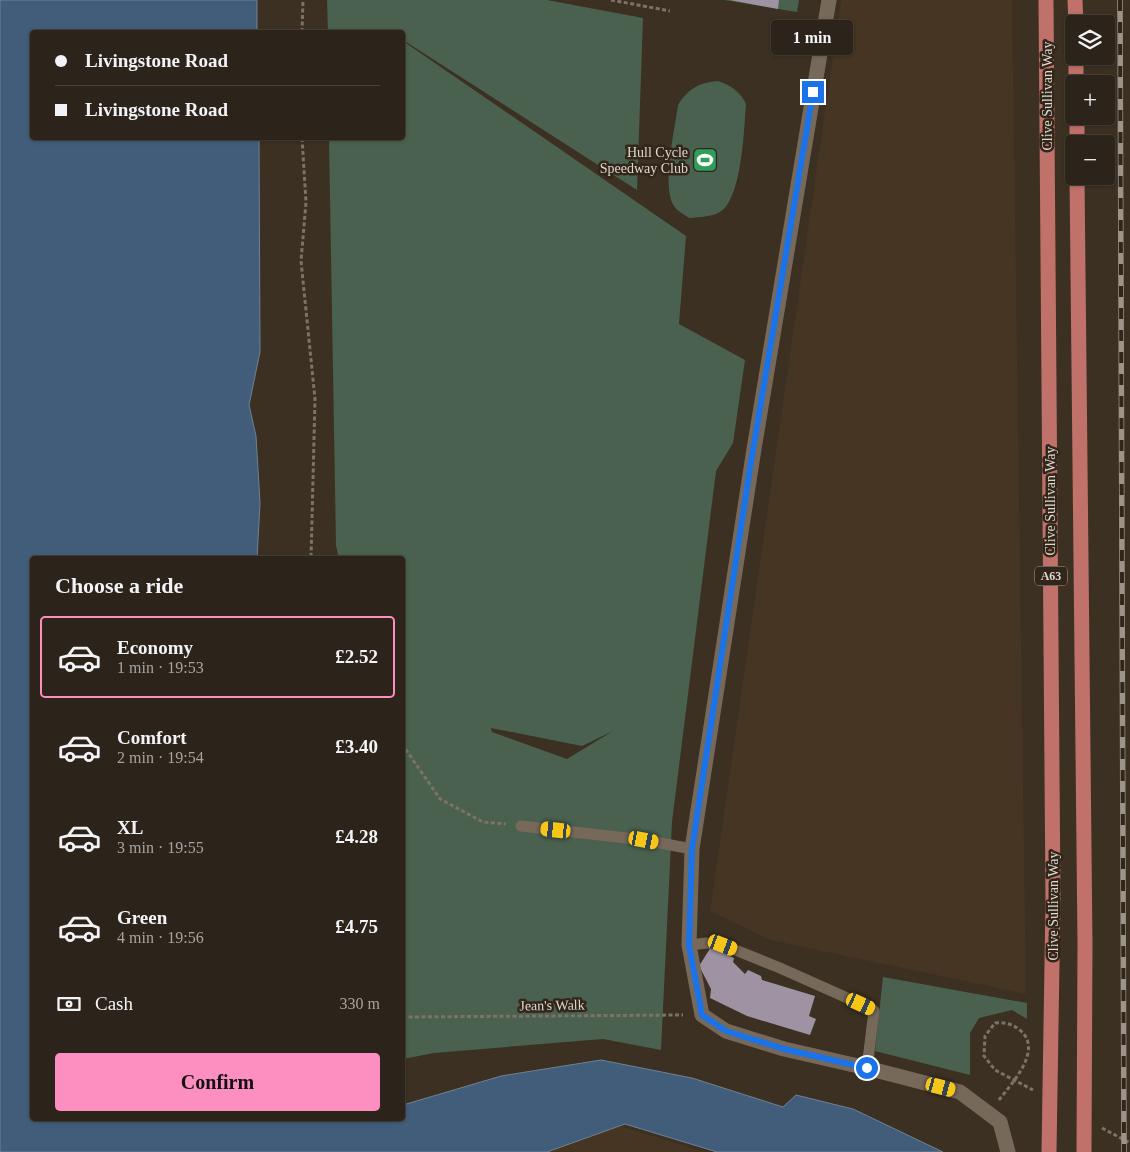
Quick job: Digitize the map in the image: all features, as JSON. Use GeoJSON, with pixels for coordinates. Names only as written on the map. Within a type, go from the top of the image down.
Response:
{"type":"FeatureCollection","features":[{"type":"Feature","properties":{"kind":"highway","name":"Clive Sullivan Way"},"geometry":{"type":"LineString","coordinates":[[1046,0],[1053,901],[1050,1152]]}},
{"type":"Feature","properties":{"kind":"highway"},"geometry":{"type":"LineString","coordinates":[[1076,0],[1076,15]]}},
{"type":"Feature","properties":{"kind":"highway","name":"A63"},"geometry":{"type":"LineString","coordinates":[[1077,185],[1085,944],[1084,1152]]}},
{"type":"Feature","properties":{"kind":"street"},"geometry":{"type":"LineString","coordinates":[[829,0],[752,458],[692,849],[689,945],[702,1015],[726,1031],[784,1049],[960,1092],[1000,1122],[1008,1152]]}},
{"type":"Feature","properties":{"kind":"lane"},"geometry":{"type":"LineString","coordinates":[[521,826],[644,840],[692,849]]}},
{"type":"Feature","properties":{"kind":"lane"},"geometry":{"type":"LineString","coordinates":[[689,945],[707,942],[723,945],[872,1009],[874,1011],[867,1068]]}},
{"type":"Feature","properties":{"kind":"path"},"geometry":{"type":"LineString","coordinates":[[302,30],[303,0]]}},
{"type":"Feature","properties":{"kind":"path"},"geometry":{"type":"LineString","coordinates":[[611,0],[670,11]]}},
{"type":"Feature","properties":{"kind":"path"},"geometry":{"type":"LineString","coordinates":[[302,140],[306,202],[301,262],[315,399],[311,556]]}},
{"type":"Feature","properties":{"kind":"path"},"geometry":{"type":"LineString","coordinates":[[405,748],[440,799],[483,822],[521,826]]}},
{"type":"Feature","properties":{"kind":"path","name":"Jean's Walk"},"geometry":{"type":"LineString","coordinates":[[405,1018],[702,1015]]}},
{"type":"Feature","properties":{"kind":"path"},"geometry":{"type":"LineString","coordinates":[[1010,1086],[1022,1070]]}},
{"type":"Feature","properties":{"kind":"shaded area"},"geometry":{"type":"Polygon","coordinates":[[[841,0],[1012,0],[1026,994],[770,940],[710,911],[841,0]]]}},
{"type":"Feature","properties":{"kind":"shaded area"},"geometry":{"type":"Polygon","coordinates":[[[614,1124],[705,1152],[545,1152],[614,1124]]]}},
{"type":"Feature","properties":{"kind":"green space"},"geometry":{"type":"Polygon","coordinates":[[[327,0],[547,0],[643,18],[637,190],[405,41],[405,30],[328,30],[327,0]]]}},
{"type":"Feature","properties":{"kind":"green space"},"geometry":{"type":"Polygon","coordinates":[[[724,0],[799,0],[797,12],[724,0]]]}},
{"type":"Feature","properties":{"kind":"green space"},"geometry":{"type":"Polygon","coordinates":[[[405,42],[686,236],[679,324],[745,360],[733,443],[716,471],[672,822],[661,1050],[603,1039],[434,1053],[405,1059],[405,556],[338,556],[336,545],[329,140],[405,140],[405,42]],[[491,728],[492,732],[567,759],[613,731],[582,746],[491,728]]]}},
{"type":"Feature","properties":{"kind":"green space","name":"Hull Cycle Speedway Club"},"geometry":{"type":"Polygon","coordinates":[[[718,81],[735,90],[746,104],[741,162],[733,193],[727,205],[716,214],[689,218],[674,206],[670,197],[670,157],[678,105],[695,87],[718,81]]]}},
{"type":"Feature","properties":{"kind":"green space"},"geometry":{"type":"Polygon","coordinates":[[[883,977],[1027,1003],[1027,1019],[1012,1010],[979,1018],[970,1033],[970,1075],[875,1051],[883,977]]]}},
{"type":"Feature","properties":{"kind":"water"},"geometry":{"type":"Polygon","coordinates":[[[0,0],[257,0],[257,30],[30,30],[30,140],[259,140],[260,352],[249,405],[256,436],[260,503],[257,556],[30,556],[30,1121],[405,1121],[405,1104],[501,1076],[601,1060],[692,1078],[783,1107],[796,1095],[853,1109],[943,1152],[717,1152],[625,1124],[547,1152],[0,1152],[0,0]]]}},
{"type":"Feature","properties":{"kind":"building"},"geometry":{"type":"Polygon","coordinates":[[[730,0],[779,0],[778,9],[730,0]]]}},
{"type":"Feature","properties":{"kind":"building"},"geometry":{"type":"Polygon","coordinates":[[[711,947],[734,958],[733,962],[745,974],[748,970],[761,976],[762,980],[815,996],[809,1016],[816,1019],[810,1035],[747,1016],[710,998],[711,989],[699,966],[711,947]]]}},
{"type":"Feature","properties":{"kind":"railway"},"geometry":{"type":"LineString","coordinates":[[1120,0],[1124,1152]]}},
{"type":"Feature","properties":{"kind":"place","name":"Hull Cycle Speedway Club"},"geometry":{"type":"Point","coordinates":[705,160]}},
{"type":"Feature","properties":{"kind":"route"},"geometry":{"type":"LineString","coordinates":[[813,92],[750,468],[692,849],[689,945],[702,1015],[726,1031],[784,1049],[867,1068]]}}]}
